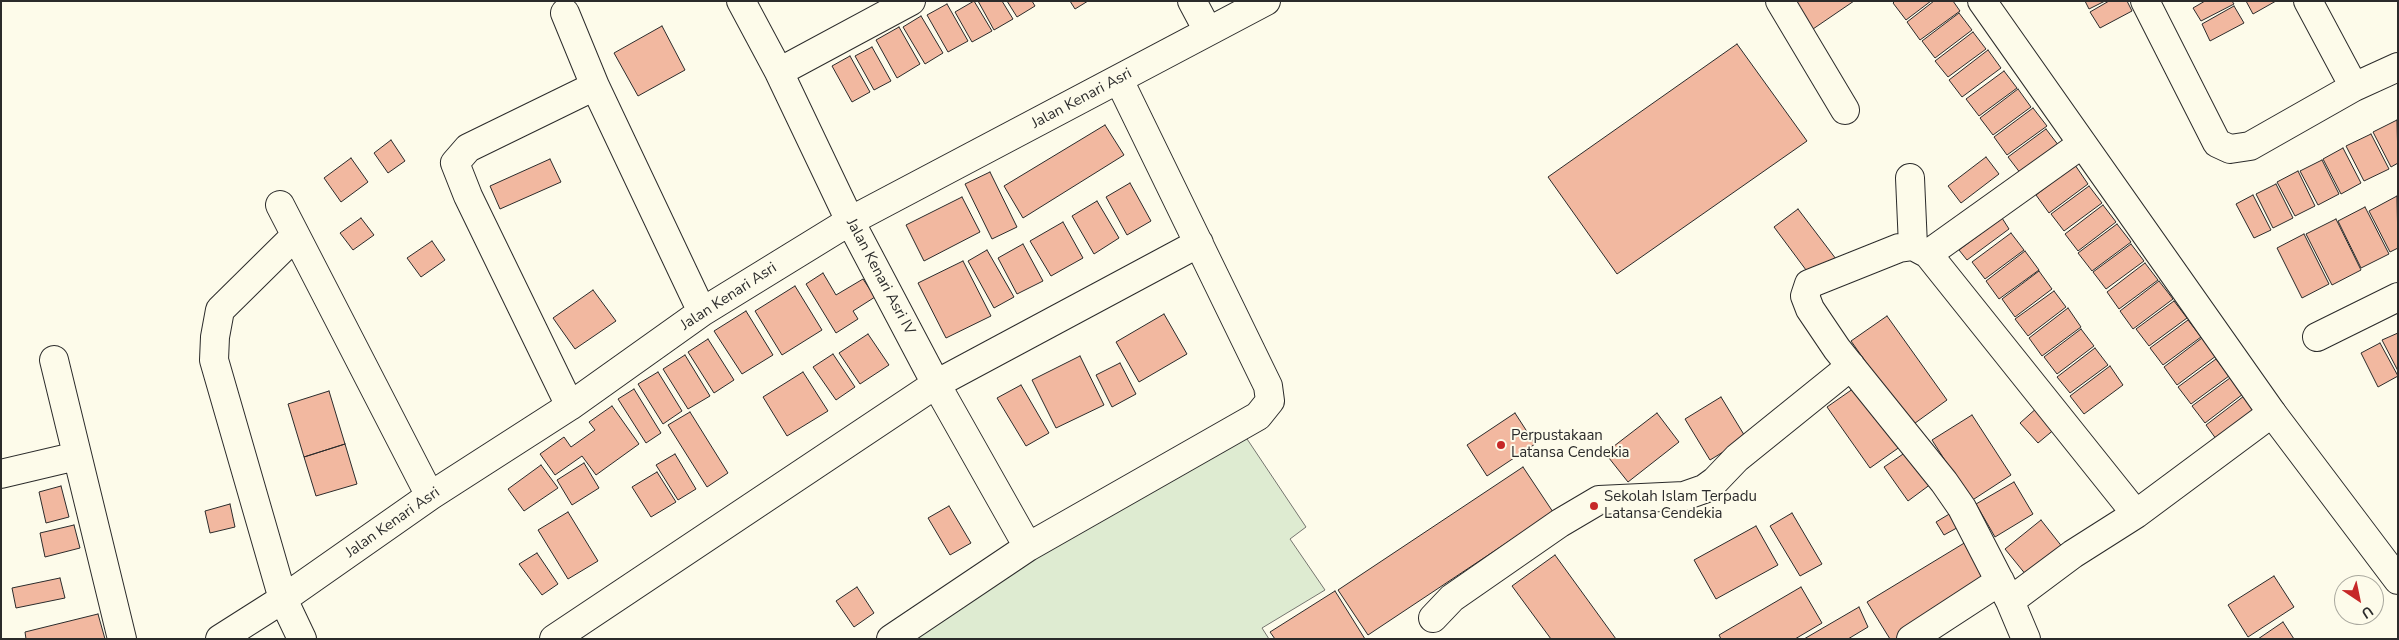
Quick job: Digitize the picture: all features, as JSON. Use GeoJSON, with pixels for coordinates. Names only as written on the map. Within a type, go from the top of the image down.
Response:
{"type":"FeatureCollection","features":[{"type":"Feature","properties":{"kind":"street","name":"Jalan Kenari Asri IV"},"geometry":{"type":"LineString","coordinates":[[741,1],[779,72],[850,221],[936,384],[1028,547]]}},
{"type":"Feature","properties":{"kind":"street"},"geometry":{"type":"LineString","coordinates":[[779,72],[911,1]]}},
{"type":"Feature","properties":{"kind":"street"},"geometry":{"type":"LineString","coordinates":[[1192,1],[1208,31]]}},
{"type":"Feature","properties":{"kind":"street","name":"Jalan Kenari Asri"},"geometry":{"type":"LineString","coordinates":[[220,639],[283,599],[430,496],[570,406],[702,312],[850,221],[1266,1]]}},
{"type":"Feature","properties":{"kind":"street"},"geometry":{"type":"LineString","coordinates":[[1780,1],[1844,110]]}},
{"type":"Feature","properties":{"kind":"street"},"geometry":{"type":"LineString","coordinates":[[1982,1],[2272,413],[2398,580]]}},
{"type":"Feature","properties":{"kind":"street"},"geometry":{"type":"LineString","coordinates":[[2145,1],[2217,143],[2230,148],[2250,146],[2354,87],[2398,66]]}},
{"type":"Feature","properties":{"kind":"street"},"geometry":{"type":"LineString","coordinates":[[2308,1],[2354,87]]}},
{"type":"Feature","properties":{"kind":"street"},"geometry":{"type":"LineString","coordinates":[[565,13],[595,86],[702,312]]}},
{"type":"Feature","properties":{"kind":"street"},"geometry":{"type":"LineString","coordinates":[[891,639],[1028,547],[1258,416],[1270,401],[1268,386],[1119,80]]}},
{"type":"Feature","properties":{"kind":"street"},"geometry":{"type":"LineString","coordinates":[[570,406],[468,196],[455,163],[468,148],[595,86]]}},
{"type":"Feature","properties":{"kind":"street"},"geometry":{"type":"LineString","coordinates":[[2026,639],[2005,591],[1962,508],[1944,482],[1836,349],[1810,309],[1805,296],[1805,289],[1809,284],[1818,280],[1898,248],[1921,250],[2082,144]]}},
{"type":"Feature","properties":{"kind":"street"},"geometry":{"type":"LineString","coordinates":[[1910,178],[1921,250],[2136,514]]}},
{"type":"Feature","properties":{"kind":"street"},"geometry":{"type":"LineString","coordinates":[[280,205],[430,496]]}},
{"type":"Feature","properties":{"kind":"street"},"geometry":{"type":"LineString","coordinates":[[295,236],[220,310],[215,337],[214,360],[283,599],[302,639]]}},
{"type":"Feature","properties":{"kind":"street"},"geometry":{"type":"LineString","coordinates":[[554,639],[936,384],[1198,243]]}},
{"type":"Feature","properties":{"kind":"street"},"geometry":{"type":"LineString","coordinates":[[2317,337],[2398,298]]}},
{"type":"Feature","properties":{"kind":"street"},"geometry":{"type":"LineString","coordinates":[[54,360],[122,639]]}},
{"type":"Feature","properties":{"kind":"street"},"geometry":{"type":"LineString","coordinates":[[1432,618],[1452,598],[1560,523],[1599,500],[1684,496],[1704,489],[1715,481],[1737,458],[1850,366]]}},
{"type":"Feature","properties":{"kind":"street"},"geometry":{"type":"LineString","coordinates":[[1911,639],[2073,554],[2136,514],[2272,413]]}},
{"type":"Feature","properties":{"kind":"street"},"geometry":{"type":"LineString","coordinates":[[1,474],[77,456]]}},
{"type":"Feature","properties":{"kind":"green space"},"geometry":{"type":"Polygon","coordinates":[[[1239,427],[1306,527],[1290,539],[1325,590],[1262,628],[1269,639],[901,639],[1239,427]]]}},
{"type":"Feature","properties":{"kind":"building"},"geometry":{"type":"Polygon","coordinates":[[[974,1],[992,31],[972,42],[955,12],[974,1]]]}},
{"type":"Feature","properties":{"kind":"building"},"geometry":{"type":"Polygon","coordinates":[[[978,1],[1002,1],[1013,19],[994,30],[978,1]]]}},
{"type":"Feature","properties":{"kind":"building"},"geometry":{"type":"Polygon","coordinates":[[[1007,1],[1032,1],[1035,6],[1017,17],[1007,1]]]}},
{"type":"Feature","properties":{"kind":"building"},"geometry":{"type":"Polygon","coordinates":[[[1070,1],[1088,1],[1075,9],[1070,1]]]}},
{"type":"Feature","properties":{"kind":"building"},"geometry":{"type":"Polygon","coordinates":[[[1794,1],[1854,1],[1813,29],[1794,1]]]}},
{"type":"Feature","properties":{"kind":"building"},"geometry":{"type":"Polygon","coordinates":[[[1895,1],[1931,1],[1906,20],[1893,3],[1895,1]]]}},
{"type":"Feature","properties":{"kind":"building"},"geometry":{"type":"Polygon","coordinates":[[[1934,1],[1953,1],[1960,11],[1920,40],[1907,22],[1934,1]]]}},
{"type":"Feature","properties":{"kind":"building"},"geometry":{"type":"Polygon","coordinates":[[[2085,1],[2105,1],[2089,9],[2085,1]]]}},
{"type":"Feature","properties":{"kind":"building"},"geometry":{"type":"Polygon","coordinates":[[[2109,1],[2127,1],[2132,11],[2100,28],[2090,12],[2109,1]]]}},
{"type":"Feature","properties":{"kind":"building"},"geometry":{"type":"Polygon","coordinates":[[[2205,1],[2232,1],[2234,4],[2201,21],[2193,8],[2205,1]]]}},
{"type":"Feature","properties":{"kind":"building"},"geometry":{"type":"Polygon","coordinates":[[[2246,1],[2276,1],[2253,14],[2246,1]]]}},
{"type":"Feature","properties":{"kind":"building"},"geometry":{"type":"Polygon","coordinates":[[[947,4],[968,41],[948,52],[927,15],[947,4]]]}},
{"type":"Feature","properties":{"kind":"building"},"geometry":{"type":"Polygon","coordinates":[[[2234,6],[2244,23],[2210,41],[2202,24],[2234,6]]]}},
{"type":"Feature","properties":{"kind":"building"},"geometry":{"type":"Polygon","coordinates":[[[1959,13],[1972,30],[1935,58],[1922,41],[1959,13]]]}},
{"type":"Feature","properties":{"kind":"building"},"geometry":{"type":"Polygon","coordinates":[[[921,16],[943,53],[925,64],[903,27],[921,16]]]}},
{"type":"Feature","properties":{"kind":"building"},"geometry":{"type":"Polygon","coordinates":[[[662,26],[685,70],[638,96],[614,53],[662,26]]]}},
{"type":"Feature","properties":{"kind":"building"},"geometry":{"type":"Polygon","coordinates":[[[899,27],[920,64],[897,78],[876,40],[899,27]]]}},
{"type":"Feature","properties":{"kind":"building"},"geometry":{"type":"Polygon","coordinates":[[[1973,32],[1986,49],[1948,77],[1935,61],[1973,32]]]}},
{"type":"Feature","properties":{"kind":"building"},"geometry":{"type":"Polygon","coordinates":[[[1737,44],[1807,141],[1617,274],[1548,177],[1737,44]]]}},
{"type":"Feature","properties":{"kind":"building"},"geometry":{"type":"Polygon","coordinates":[[[872,47],[891,81],[874,90],[855,56],[872,47]]]}},
{"type":"Feature","properties":{"kind":"building"},"geometry":{"type":"Polygon","coordinates":[[[1988,50],[2001,68],[1962,97],[1949,80],[1988,50]]]}},
{"type":"Feature","properties":{"kind":"building"},"geometry":{"type":"Polygon","coordinates":[[[850,56],[870,92],[852,102],[832,66],[850,56]]]}},
{"type":"Feature","properties":{"kind":"building"},"geometry":{"type":"Polygon","coordinates":[[[2004,71],[2017,88],[1979,116],[1966,99],[2004,71]]]}},
{"type":"Feature","properties":{"kind":"building"},"geometry":{"type":"Polygon","coordinates":[[[2018,89],[2031,107],[1993,135],[1980,118],[2018,89]]]}},
{"type":"Feature","properties":{"kind":"building"},"geometry":{"type":"Polygon","coordinates":[[[2033,108],[2047,126],[2007,155],[1994,137],[2033,108]]]}},
{"type":"Feature","properties":{"kind":"building"},"geometry":{"type":"Polygon","coordinates":[[[2397,120],[2398,163],[2391,167],[2373,132],[2397,120]]]}},
{"type":"Feature","properties":{"kind":"building"},"geometry":{"type":"Polygon","coordinates":[[[1105,125],[1124,155],[1023,218],[1004,186],[1105,125]]]}},
{"type":"Feature","properties":{"kind":"building"},"geometry":{"type":"Polygon","coordinates":[[[2046,129],[2059,146],[2021,174],[2008,157],[2046,129]]]}},
{"type":"Feature","properties":{"kind":"building"},"geometry":{"type":"Polygon","coordinates":[[[2371,134],[2389,169],[2364,181],[2346,146],[2371,134]]]}},
{"type":"Feature","properties":{"kind":"building"},"geometry":{"type":"Polygon","coordinates":[[[391,140],[405,161],[388,173],[374,153],[391,140]]]}},
{"type":"Feature","properties":{"kind":"building"},"geometry":{"type":"Polygon","coordinates":[[[2343,148],[2361,183],[2341,194],[2323,159],[2343,148]]]}},
{"type":"Feature","properties":{"kind":"building"},"geometry":{"type":"Polygon","coordinates":[[[1986,157],[1999,174],[1961,203],[1948,186],[1986,157]]]}},
{"type":"Feature","properties":{"kind":"building"},"geometry":{"type":"Polygon","coordinates":[[[351,158],[368,182],[341,202],[324,178],[351,158]]]}},
{"type":"Feature","properties":{"kind":"building"},"geometry":{"type":"Polygon","coordinates":[[[550,159],[561,182],[500,209],[490,186],[550,159]]]}},
{"type":"Feature","properties":{"kind":"building"},"geometry":{"type":"Polygon","coordinates":[[[2322,160],[2339,194],[2318,205],[2300,171],[2322,160]]]}},
{"type":"Feature","properties":{"kind":"building"},"geometry":{"type":"Polygon","coordinates":[[[2075,165],[2088,184],[2049,213],[2036,195],[2075,165]]]}},
{"type":"Feature","properties":{"kind":"building"},"geometry":{"type":"Polygon","coordinates":[[[2298,171],[2315,206],[2295,216],[2277,182],[2298,171]]]}},
{"type":"Feature","properties":{"kind":"building"},"geometry":{"type":"Polygon","coordinates":[[[990,172],[1017,227],[992,239],[965,184],[990,172]]]}},
{"type":"Feature","properties":{"kind":"building"},"geometry":{"type":"Polygon","coordinates":[[[1130,183],[1151,221],[1127,235],[1106,197],[1130,183]]]}},
{"type":"Feature","properties":{"kind":"building"},"geometry":{"type":"Polygon","coordinates":[[[2276,184],[2293,218],[2273,228],[2256,194],[2276,184]]]}},
{"type":"Feature","properties":{"kind":"building"},"geometry":{"type":"Polygon","coordinates":[[[2089,186],[2102,203],[2064,231],[2051,214],[2089,186]]]}},
{"type":"Feature","properties":{"kind":"building"},"geometry":{"type":"Polygon","coordinates":[[[2253,195],[2271,230],[2254,238],[2236,204],[2253,195]]]}},
{"type":"Feature","properties":{"kind":"building"},"geometry":{"type":"Polygon","coordinates":[[[2397,196],[2398,248],[2390,252],[2369,211],[2397,196]]]}},
{"type":"Feature","properties":{"kind":"building"},"geometry":{"type":"Polygon","coordinates":[[[962,197],[980,232],[924,261],[906,225],[962,197]]]}},
{"type":"Feature","properties":{"kind":"building"},"geometry":{"type":"Polygon","coordinates":[[[1097,201],[1119,238],[1094,254],[1072,216],[1097,201]]]}},
{"type":"Feature","properties":{"kind":"building"},"geometry":{"type":"Polygon","coordinates":[[[2103,205],[2116,222],[2078,251],[2065,234],[2103,205]]]}},
{"type":"Feature","properties":{"kind":"building"},"geometry":{"type":"Polygon","coordinates":[[[2365,207],[2389,254],[2361,268],[2338,221],[2365,207]]]}},
{"type":"Feature","properties":{"kind":"building"},"geometry":{"type":"Polygon","coordinates":[[[1798,209],[1836,259],[1812,278],[1774,227],[1798,209]]]}},
{"type":"Feature","properties":{"kind":"building"},"geometry":{"type":"Polygon","coordinates":[[[361,218],[374,235],[353,250],[340,233],[361,218]]]}},
{"type":"Feature","properties":{"kind":"building"},"geometry":{"type":"Polygon","coordinates":[[[2002,218],[2009,229],[1967,260],[1959,250],[2002,218]]]}},
{"type":"Feature","properties":{"kind":"building"},"geometry":{"type":"Polygon","coordinates":[[[2336,219],[2361,270],[2332,285],[2306,234],[2336,219]]]}},
{"type":"Feature","properties":{"kind":"building"},"geometry":{"type":"Polygon","coordinates":[[[1063,222],[1083,258],[1051,276],[1030,241],[1063,222]]]}},
{"type":"Feature","properties":{"kind":"building"},"geometry":{"type":"Polygon","coordinates":[[[2117,224],[2131,242],[2092,271],[2078,253],[2117,224]]]}},
{"type":"Feature","properties":{"kind":"building"},"geometry":{"type":"Polygon","coordinates":[[[2011,233],[2024,250],[1985,279],[1972,262],[2011,233]]]}},
{"type":"Feature","properties":{"kind":"building"},"geometry":{"type":"Polygon","coordinates":[[[2304,234],[2329,284],[2302,298],[2277,248],[2304,234]]]}},
{"type":"Feature","properties":{"kind":"building"},"geometry":{"type":"Polygon","coordinates":[[[432,241],[445,260],[421,277],[407,258],[432,241]]]}},
{"type":"Feature","properties":{"kind":"building"},"geometry":{"type":"Polygon","coordinates":[[[1023,244],[1043,281],[1017,294],[998,258],[1023,244]]]}},
{"type":"Feature","properties":{"kind":"building"},"geometry":{"type":"Polygon","coordinates":[[[2131,244],[2144,261],[2106,289],[2093,272],[2131,244]]]}},
{"type":"Feature","properties":{"kind":"building"},"geometry":{"type":"Polygon","coordinates":[[[987,250],[1014,297],[994,308],[968,261],[987,250]]]}},
{"type":"Feature","properties":{"kind":"building"},"geometry":{"type":"Polygon","coordinates":[[[2025,251],[2039,270],[1999,299],[1986,281],[2025,251]]]}},
{"type":"Feature","properties":{"kind":"building"},"geometry":{"type":"Polygon","coordinates":[[[963,261],[991,316],[946,338],[918,283],[963,261]]]}},
{"type":"Feature","properties":{"kind":"building"},"geometry":{"type":"Polygon","coordinates":[[[2145,263],[2158,280],[2119,309],[2107,292],[2145,263]]]}},
{"type":"Feature","properties":{"kind":"building"},"geometry":{"type":"Polygon","coordinates":[[[2039,271],[2052,289],[2015,317],[2002,299],[2039,271]]]}},
{"type":"Feature","properties":{"kind":"building"},"geometry":{"type":"Polygon","coordinates":[[[823,273],[836,295],[863,279],[875,297],[853,311],[858,319],[836,333],[806,284],[823,273]]]}},
{"type":"Feature","properties":{"kind":"building"},"geometry":{"type":"Polygon","coordinates":[[[2159,281],[2173,299],[2133,329],[2120,311],[2159,281]]]}},
{"type":"Feature","properties":{"kind":"building"},"geometry":{"type":"Polygon","coordinates":[[[795,286],[822,330],[782,355],[755,311],[795,286]]]}},
{"type":"Feature","properties":{"kind":"building"},"geometry":{"type":"Polygon","coordinates":[[[593,290],[616,321],[575,349],[553,318],[593,290]]]}},
{"type":"Feature","properties":{"kind":"building"},"geometry":{"type":"Polygon","coordinates":[[[2054,291],[2066,307],[2028,336],[2015,319],[2054,291]]]}},
{"type":"Feature","properties":{"kind":"building"},"geometry":{"type":"Polygon","coordinates":[[[2174,301],[2187,318],[2149,346],[2136,329],[2174,301]]]}},
{"type":"Feature","properties":{"kind":"building"},"geometry":{"type":"Polygon","coordinates":[[[2068,308],[2081,327],[2042,356],[2029,338],[2068,308]]]}},
{"type":"Feature","properties":{"kind":"building"},"geometry":{"type":"Polygon","coordinates":[[[746,311],[773,355],[742,374],[714,331],[746,311]]]}},
{"type":"Feature","properties":{"kind":"building"},"geometry":{"type":"Polygon","coordinates":[[[1164,314],[1187,354],[1139,382],[1116,342],[1164,314]]]}},
{"type":"Feature","properties":{"kind":"building"},"geometry":{"type":"Polygon","coordinates":[[[1887,316],[1947,400],[1911,426],[1851,341],[1887,316]]]}},
{"type":"Feature","properties":{"kind":"building"},"geometry":{"type":"Polygon","coordinates":[[[2188,320],[2201,337],[2163,365],[2150,348],[2188,320]]]}},
{"type":"Feature","properties":{"kind":"building"},"geometry":{"type":"Polygon","coordinates":[[[2081,329],[2094,346],[2057,374],[2044,357],[2081,329]]]}},
{"type":"Feature","properties":{"kind":"building"},"geometry":{"type":"Polygon","coordinates":[[[2398,333],[2398,371],[2382,340],[2398,333]]]}},
{"type":"Feature","properties":{"kind":"building"},"geometry":{"type":"Polygon","coordinates":[[[868,334],[889,365],[860,384],[839,353],[868,334]]]}},
{"type":"Feature","properties":{"kind":"building"},"geometry":{"type":"Polygon","coordinates":[[[2202,338],[2216,356],[2177,385],[2164,367],[2202,338]]]}},
{"type":"Feature","properties":{"kind":"building"},"geometry":{"type":"Polygon","coordinates":[[[708,339],[734,380],[714,393],[688,352],[708,339]]]}},
{"type":"Feature","properties":{"kind":"building"},"geometry":{"type":"Polygon","coordinates":[[[2380,343],[2398,376],[2378,387],[2361,353],[2380,343]]]}},
{"type":"Feature","properties":{"kind":"building"},"geometry":{"type":"Polygon","coordinates":[[[2095,348],[2108,365],[2070,393],[2057,377],[2095,348]]]}},
{"type":"Feature","properties":{"kind":"building"},"geometry":{"type":"Polygon","coordinates":[[[833,354],[855,387],[836,400],[813,367],[833,354]]]}},
{"type":"Feature","properties":{"kind":"building"},"geometry":{"type":"Polygon","coordinates":[[[685,355],[710,396],[688,409],[663,369],[685,355]]]}},
{"type":"Feature","properties":{"kind":"building"},"geometry":{"type":"Polygon","coordinates":[[[1080,356],[1104,405],[1056,428],[1032,380],[1080,356]]]}},
{"type":"Feature","properties":{"kind":"building"},"geometry":{"type":"Polygon","coordinates":[[[2216,359],[2229,376],[2191,404],[2178,387],[2216,359]]]}},
{"type":"Feature","properties":{"kind":"building"},"geometry":{"type":"Polygon","coordinates":[[[1120,363],[1136,394],[1112,407],[1096,375],[1120,363]]]}},
{"type":"Feature","properties":{"kind":"building"},"geometry":{"type":"Polygon","coordinates":[[[2110,366],[2123,385],[2084,414],[2070,396],[2110,366]]]}},
{"type":"Feature","properties":{"kind":"building"},"geometry":{"type":"Polygon","coordinates":[[[658,372],[682,411],[663,424],[638,384],[658,372]]]}},
{"type":"Feature","properties":{"kind":"building"},"geometry":{"type":"Polygon","coordinates":[[[803,372],[828,411],[787,436],[763,397],[803,372]]]}},
{"type":"Feature","properties":{"kind":"building"},"geometry":{"type":"Polygon","coordinates":[[[2230,378],[2243,394],[2205,423],[2192,406],[2230,378]]]}},
{"type":"Feature","properties":{"kind":"building"},"geometry":{"type":"Polygon","coordinates":[[[1860,384],[1904,444],[1870,468],[1827,407],[1860,384]]]}},
{"type":"Feature","properties":{"kind":"building"},"geometry":{"type":"Polygon","coordinates":[[[1021,385],[1049,433],[1026,446],[997,398],[1021,385]]]}},
{"type":"Feature","properties":{"kind":"building"},"geometry":{"type":"Polygon","coordinates":[[[634,389],[661,433],[646,443],[618,399],[634,389]]]}},
{"type":"Feature","properties":{"kind":"building"},"geometry":{"type":"Polygon","coordinates":[[[329,391],[345,444],[304,457],[288,404],[329,391]]]}},
{"type":"Feature","properties":{"kind":"building"},"geometry":{"type":"Polygon","coordinates":[[[2244,396],[2258,414],[2219,443],[2206,425],[2244,396]]]}},
{"type":"Feature","properties":{"kind":"building"},"geometry":{"type":"Polygon","coordinates":[[[1721,397],[1746,438],[1710,460],[1685,419],[1721,397]]]}},
{"type":"Feature","properties":{"kind":"building"},"geometry":{"type":"Polygon","coordinates":[[[612,406],[639,444],[596,475],[582,456],[555,475],[540,454],[564,437],[571,447],[595,430],[589,422],[612,406]]]}},
{"type":"Feature","properties":{"kind":"building"},"geometry":{"type":"Polygon","coordinates":[[[2038,407],[2056,428],[2038,443],[2020,423],[2038,407]]]}},
{"type":"Feature","properties":{"kind":"building"},"geometry":{"type":"Polygon","coordinates":[[[690,412],[728,473],[707,487],[668,425],[690,412]]]}},
{"type":"Feature","properties":{"kind":"building"},"geometry":{"type":"Polygon","coordinates":[[[1515,413],[1535,444],[1487,476],[1467,445],[1515,413]]]}},
{"type":"Feature","properties":{"kind":"building"},"geometry":{"type":"Polygon","coordinates":[[[1657,413],[1679,442],[1628,482],[1605,453],[1657,413]]]}},
{"type":"Feature","properties":{"kind":"building"},"geometry":{"type":"Polygon","coordinates":[[[1972,415],[2011,475],[1971,501],[1932,440],[1972,415]]]}},
{"type":"Feature","properties":{"kind":"building"},"geometry":{"type":"Polygon","coordinates":[[[345,444],[357,484],[316,496],[304,457],[345,444]]]}},
{"type":"Feature","properties":{"kind":"building"},"geometry":{"type":"Polygon","coordinates":[[[1912,448],[1935,481],[1908,501],[1884,467],[1912,448]]]}},
{"type":"Feature","properties":{"kind":"building"},"geometry":{"type":"Polygon","coordinates":[[[675,454],[696,489],[678,500],[656,465],[675,454]]]}},
{"type":"Feature","properties":{"kind":"building"},"geometry":{"type":"Polygon","coordinates":[[[584,463],[599,488],[572,505],[557,480],[584,463]]]}},
{"type":"Feature","properties":{"kind":"building"},"geometry":{"type":"Polygon","coordinates":[[[541,465],[558,488],[524,511],[508,489],[541,465]]]}},
{"type":"Feature","properties":{"kind":"building"},"geometry":{"type":"Polygon","coordinates":[[[1523,467],[1553,512],[1368,635],[1338,590],[1523,467]]]}},
{"type":"Feature","properties":{"kind":"building"},"geometry":{"type":"Polygon","coordinates":[[[657,472],[676,502],[651,517],[632,487],[657,472]]]}},
{"type":"Feature","properties":{"kind":"building"},"geometry":{"type":"Polygon","coordinates":[[[2014,482],[2033,514],[1995,537],[1976,504],[2014,482]]]}},
{"type":"Feature","properties":{"kind":"building"},"geometry":{"type":"Polygon","coordinates":[[[61,486],[69,517],[46,523],[39,492],[61,486]]]}},
{"type":"Feature","properties":{"kind":"building"},"geometry":{"type":"Polygon","coordinates":[[[230,504],[235,527],[210,533],[205,511],[230,504]]]}},
{"type":"Feature","properties":{"kind":"building"},"geometry":{"type":"Polygon","coordinates":[[[949,506],[971,543],[950,555],[928,518],[949,506]]]}},
{"type":"Feature","properties":{"kind":"building"},"geometry":{"type":"Polygon","coordinates":[[[1956,510],[1964,524],[1944,535],[1936,522],[1956,510]]]}},
{"type":"Feature","properties":{"kind":"building"},"geometry":{"type":"Polygon","coordinates":[[[568,512],[598,561],[568,579],[538,530],[568,512]]]}},
{"type":"Feature","properties":{"kind":"building"},"geometry":{"type":"Polygon","coordinates":[[[1792,513],[1822,564],[1800,576],[1770,526],[1792,513]]]}},
{"type":"Feature","properties":{"kind":"building"},"geometry":{"type":"Polygon","coordinates":[[[2041,520],[2067,553],[2031,581],[2005,549],[2041,520]]]}},
{"type":"Feature","properties":{"kind":"building"},"geometry":{"type":"Polygon","coordinates":[[[74,525],[80,548],[45,557],[40,533],[74,525]]]}},
{"type":"Feature","properties":{"kind":"building"},"geometry":{"type":"Polygon","coordinates":[[[1756,526],[1778,565],[1716,599],[1694,560],[1756,526]]]}},
{"type":"Feature","properties":{"kind":"building"},"geometry":{"type":"Polygon","coordinates":[[[1966,542],[1991,583],[1899,639],[1890,639],[1867,602],[1966,542]]]}},
{"type":"Feature","properties":{"kind":"building"},"geometry":{"type":"Polygon","coordinates":[[[537,553],[558,584],[542,595],[519,564],[537,553]]]}},
{"type":"Feature","properties":{"kind":"building"},"geometry":{"type":"Polygon","coordinates":[[[1555,555],[1616,639],[1551,639],[1512,586],[1555,555]]]}},
{"type":"Feature","properties":{"kind":"building"},"geometry":{"type":"Polygon","coordinates":[[[2274,576],[2294,607],[2248,637],[2228,605],[2274,576]]]}},
{"type":"Feature","properties":{"kind":"building"},"geometry":{"type":"Polygon","coordinates":[[[60,578],[65,598],[16,608],[12,588],[60,578]]]}},
{"type":"Feature","properties":{"kind":"building"},"geometry":{"type":"Polygon","coordinates":[[[857,587],[874,613],[854,627],[836,601],[857,587]]]}},
{"type":"Feature","properties":{"kind":"building"},"geometry":{"type":"Polygon","coordinates":[[[1801,587],[1822,623],[1795,639],[1721,639],[1719,635],[1801,587]]]}},
{"type":"Feature","properties":{"kind":"building"},"geometry":{"type":"Polygon","coordinates":[[[1335,591],[1365,639],[1275,639],[1270,632],[1335,591]]]}},
{"type":"Feature","properties":{"kind":"building"},"geometry":{"type":"Polygon","coordinates":[[[1859,607],[1868,627],[1848,639],[1804,639],[1859,607]]]}},
{"type":"Feature","properties":{"kind":"building"},"geometry":{"type":"Polygon","coordinates":[[[98,614],[105,639],[26,639],[25,632],[98,614]]]}},
{"type":"Feature","properties":{"kind":"building"},"geometry":{"type":"Polygon","coordinates":[[[2283,622],[2294,639],[2258,639],[2283,622]]]}},
{"type":"Feature","properties":{"kind":"place","name":"Perpustakaan Latansa Cendekia"},"geometry":{"type":"Point","coordinates":[1501,445]}},
{"type":"Feature","properties":{"kind":"place","name":"Sekolah Islam Terpadu Latansa Cendekia"},"geometry":{"type":"Point","coordinates":[1594,506]}}]}
